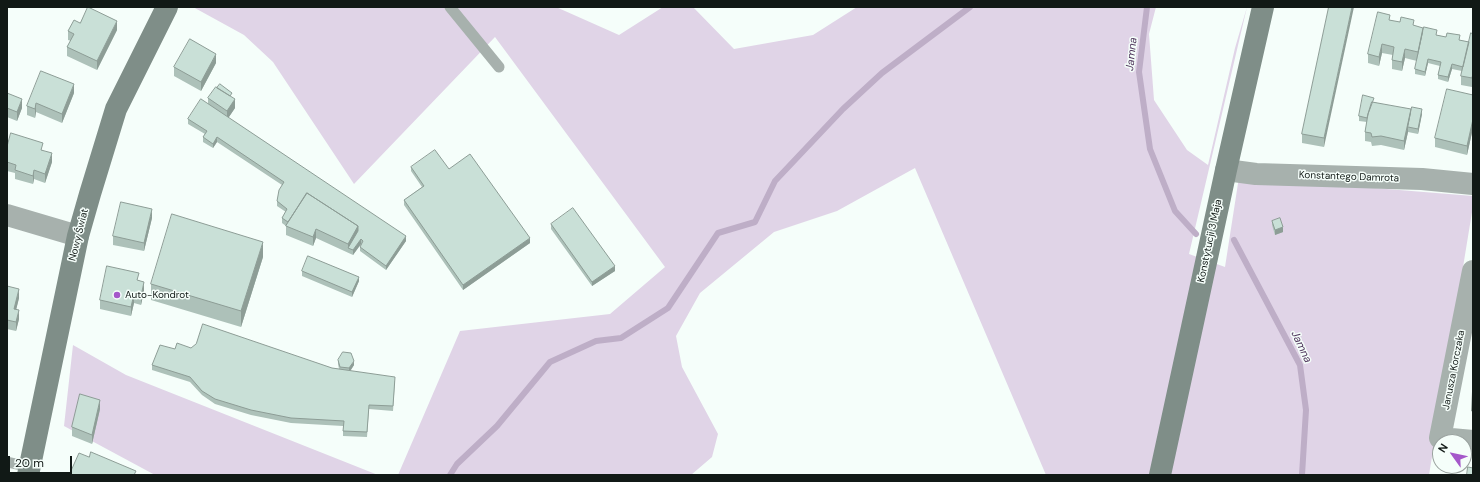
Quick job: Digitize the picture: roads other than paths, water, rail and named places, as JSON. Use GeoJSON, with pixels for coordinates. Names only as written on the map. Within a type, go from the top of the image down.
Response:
{"type":"FeatureCollection","features":[{"type":"Feature","properties":{"kind":"street","name":"Nowy Świat"},"geometry":{"type":"LineString","coordinates":[[29,471],[78,236],[116,109],[167,7]]}},
{"type":"Feature","properties":{"kind":"street","name":"Konstytucji 3 Maja"},"geometry":{"type":"LineString","coordinates":[[1160,475],[1262,7]]}},
{"type":"Feature","properties":{"kind":"street","name":"Konstantego Damrota"},"geometry":{"type":"LineString","coordinates":[[1226,170],[1256,174],[1422,179],[1473,184]]}},
{"type":"Feature","properties":{"kind":"street"},"geometry":{"type":"LineString","coordinates":[[7,215],[78,236]]}},
{"type":"Feature","properties":{"kind":"street","name":"Janusza Korczaka"},"geometry":{"type":"LineString","coordinates":[[1473,271],[1440,438],[1473,441]]}},
{"type":"Feature","properties":{"kind":"lane"},"geometry":{"type":"LineString","coordinates":[[450,7],[499,67]]}},
{"type":"Feature","properties":{"kind":"lane"},"geometry":{"type":"LineString","coordinates":[[7,462],[29,471]]}},
{"type":"Feature","properties":{"kind":"waterway"},"geometry":{"type":"LineString","coordinates":[[450,475],[457,464],[497,426],[550,362],[596,341],[621,338],[668,308],[718,233],[755,222],[775,181],[843,109],[882,73],[970,7]]}},
{"type":"Feature","properties":{"kind":"waterway","name":"Jamna"},"geometry":{"type":"LineString","coordinates":[[1147,7],[1139,72],[1150,149],[1175,211],[1196,234]]}},
{"type":"Feature","properties":{"kind":"waterway","name":"Jamna"},"geometry":{"type":"LineString","coordinates":[[1234,240],[1300,365],[1306,410],[1302,475]]}},
{"type":"Feature","properties":{"kind":"place","name":"Auto-Kondrot"},"geometry":{"type":"Point","coordinates":[117,295]}}]}
